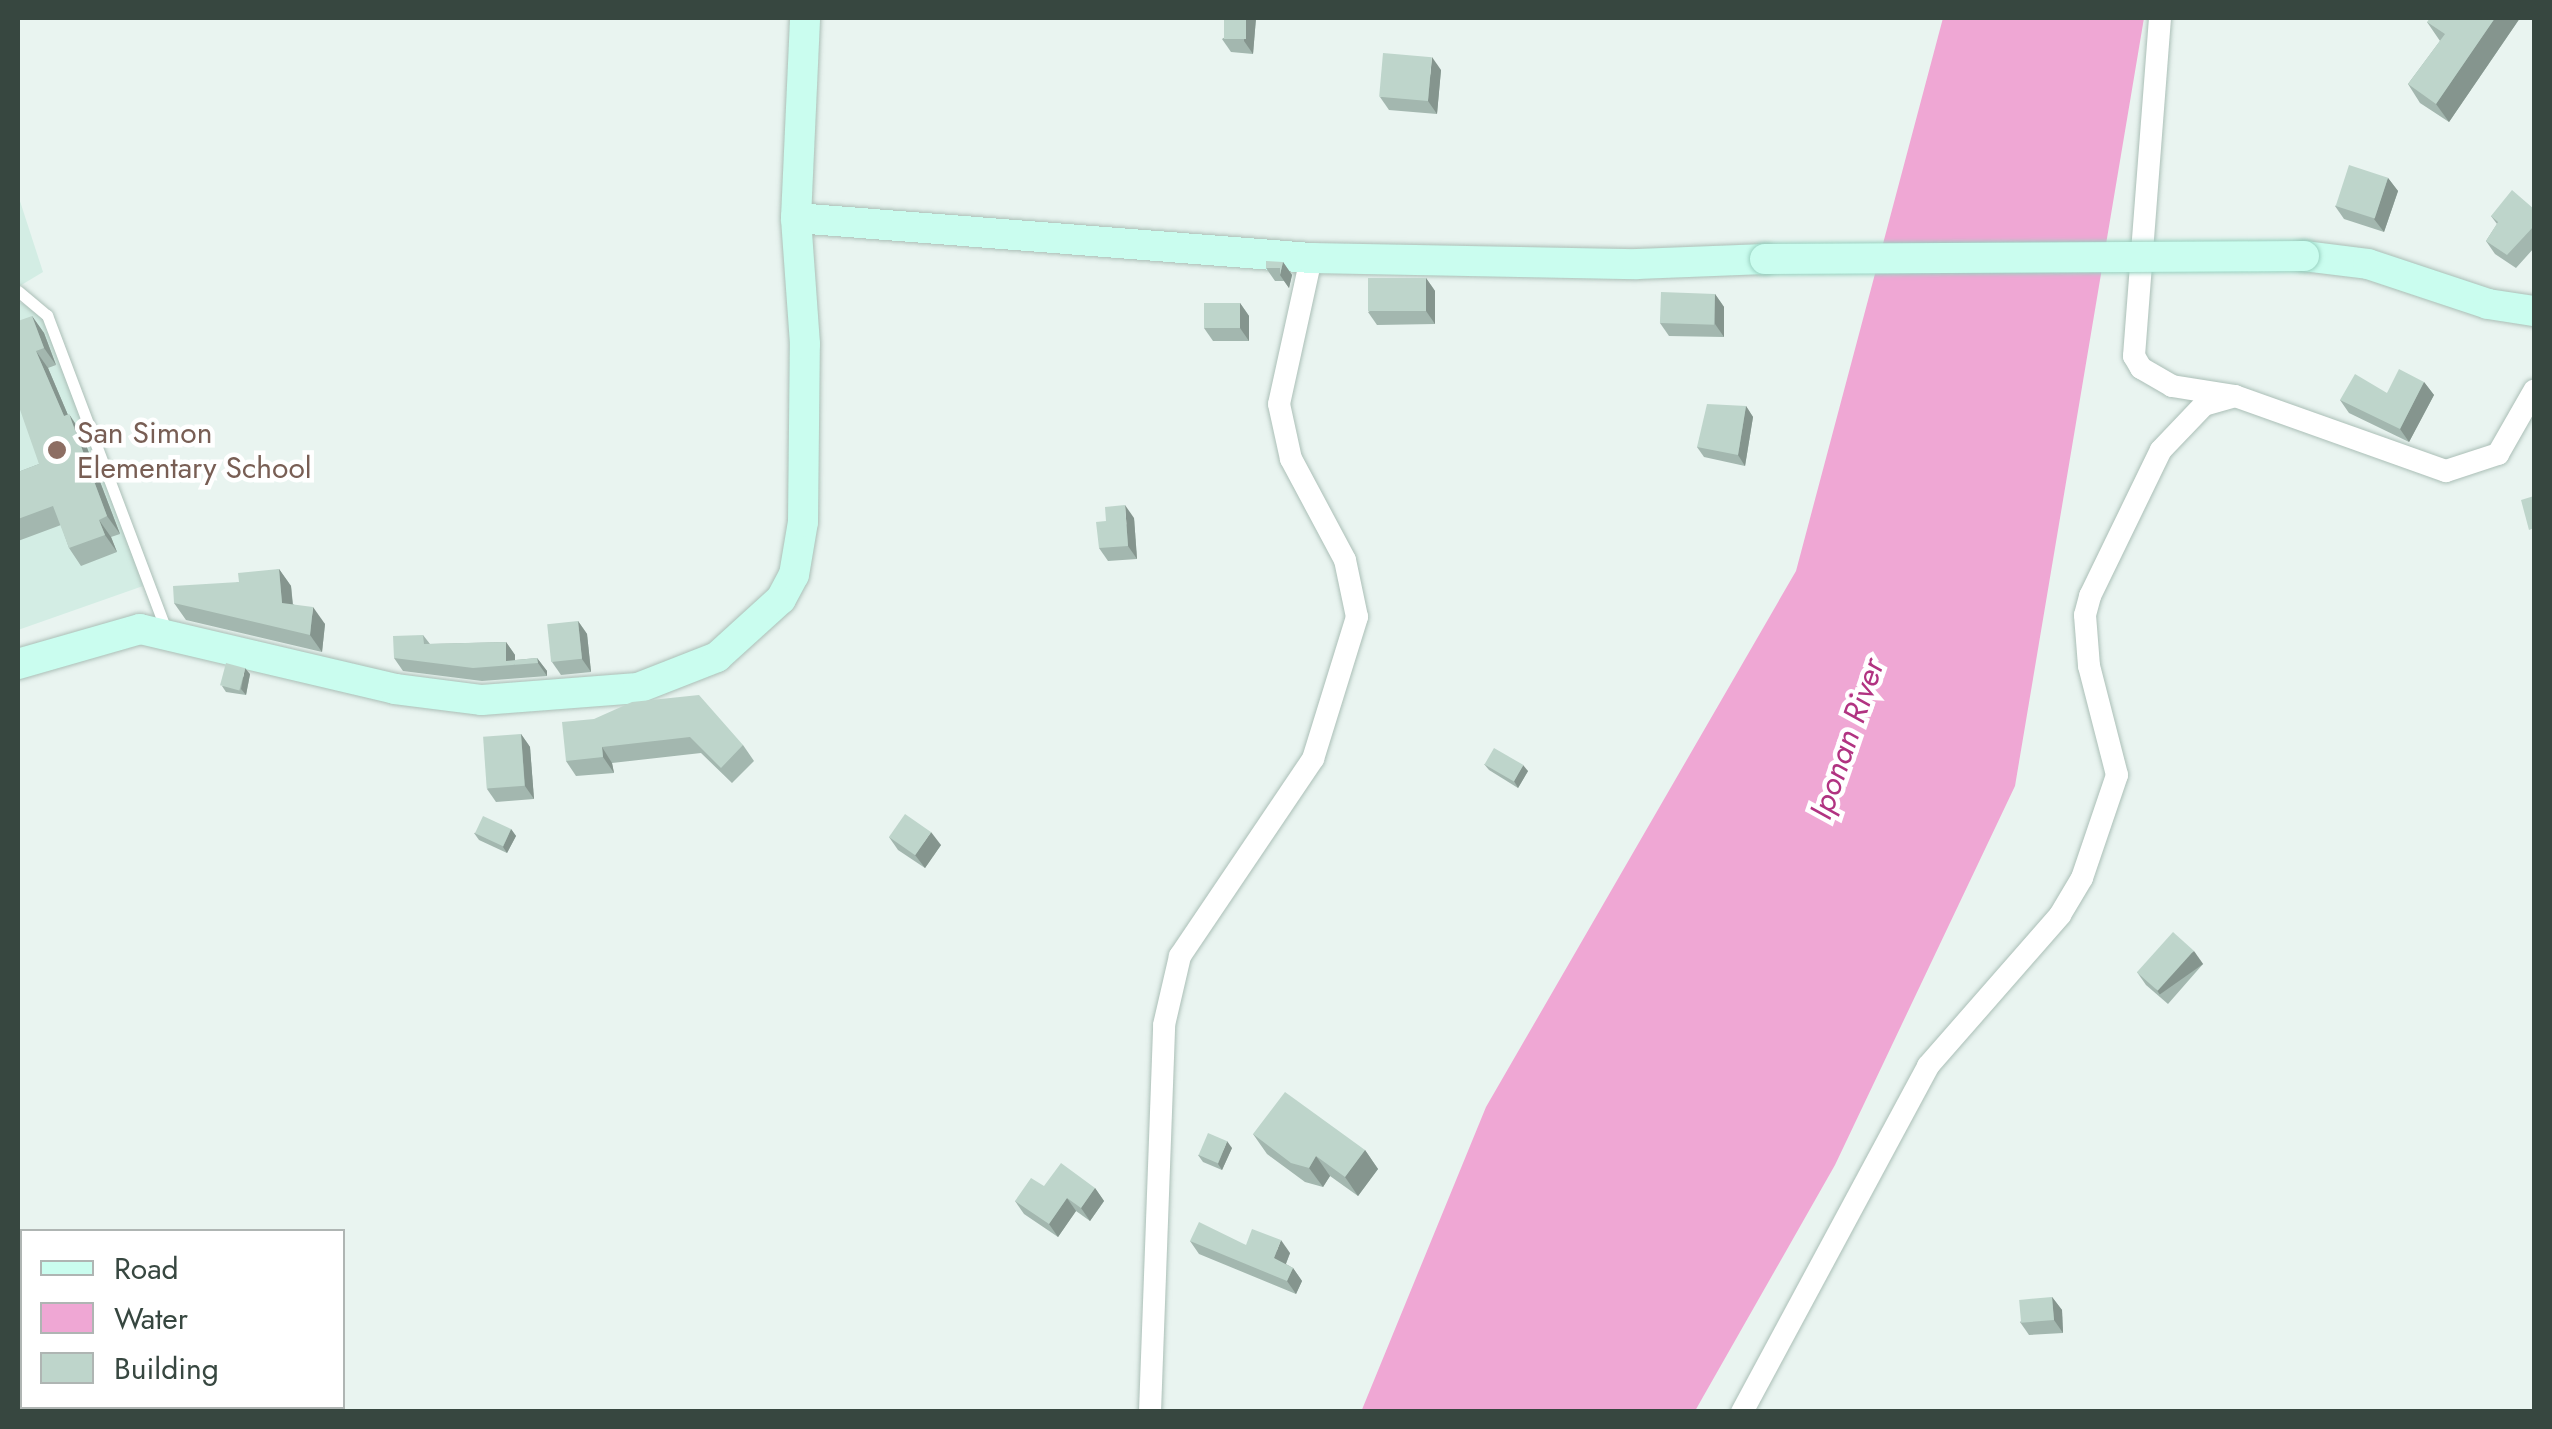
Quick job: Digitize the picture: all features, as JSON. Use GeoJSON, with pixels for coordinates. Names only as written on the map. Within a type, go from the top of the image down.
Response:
{"type":"FeatureCollection","features":[{"type":"Feature","properties":{"kind":"street"},"geometry":{"type":"LineString","coordinates":[[18,664],[120,632],[166,632],[395,690],[482,700],[638,688],[718,657],[780,599],[794,575],[803,522],[804,364],[796,218],[804,18]]}},
{"type":"Feature","properties":{"kind":"street"},"geometry":{"type":"LineString","coordinates":[[2160,18],[2134,356],[2150,376],[2172,386],[2235,396],[2446,472],[2498,454],[2527,429],[2534,391]]}},
{"type":"Feature","properties":{"kind":"street"},"geometry":{"type":"LineString","coordinates":[[796,218],[1311,258],[1637,264],[1764,259],[2304,256],[2368,264],[2488,304],[2534,310]]}},
{"type":"Feature","properties":{"kind":"street"},"geometry":{"type":"LineString","coordinates":[[1150,1412],[1164,1025],[1180,956],[1313,759],[1357,617],[1345,560],[1291,459],[1279,404],[1311,258]]}},
{"type":"Feature","properties":{"kind":"street"},"geometry":{"type":"LineString","coordinates":[[1742,1412],[1928,1066],[2060,915],[2082,878],[2117,775],[2089,666],[2085,616],[2090,596],[2160,450],[2204,405],[2235,396]]}},
{"type":"Feature","properties":{"kind":"lane"},"geometry":{"type":"LineString","coordinates":[[18,291],[47,315],[166,632]]}},
{"type":"Feature","properties":{"kind":"shaded area"},"geometry":{"type":"Polygon","coordinates":[[[18,195],[43,272],[18,287],[18,195]]]}},
{"type":"Feature","properties":{"kind":"shaded area","name":"San Simon Elementary School"},"geometry":{"type":"Polygon","coordinates":[[[18,302],[49,313],[143,586],[18,630],[18,302]]]}},
{"type":"Feature","properties":{"kind":"water","name":"Iponan River"},"geometry":{"type":"Polygon","coordinates":[[[1943,18],[2144,18],[2015,786],[1835,1165],[1695,1411],[1361,1412],[1486,1107],[1796,571],[1943,18]]]}},
{"type":"Feature","properties":{"kind":"building"},"geometry":{"type":"Polygon","coordinates":[[[1224,18],[1246,18],[1246,39],[1224,39],[1224,18]]]}},
{"type":"Feature","properties":{"kind":"building"},"geometry":{"type":"Polygon","coordinates":[[[2430,18],[2495,18],[2436,104],[2408,84],[2445,34],[2427,22],[2430,18]]]}},
{"type":"Feature","properties":{"kind":"building"},"geometry":{"type":"Polygon","coordinates":[[[1383,53],[1432,57],[1428,101],[1379,97],[1383,53]]]}},
{"type":"Feature","properties":{"kind":"building"},"geometry":{"type":"Polygon","coordinates":[[[2349,165],[2388,178],[2375,219],[2336,206],[2349,165]]]}},
{"type":"Feature","properties":{"kind":"building"},"geometry":{"type":"Polygon","coordinates":[[[2512,190],[2534,209],[2534,226],[2507,255],[2486,241],[2498,222],[2491,216],[2512,190]]]}},
{"type":"Feature","properties":{"kind":"building"},"geometry":{"type":"Polygon","coordinates":[[[1266,261],[1283,262],[1280,275],[1280,268],[1266,268],[1266,261]]]}},
{"type":"Feature","properties":{"kind":"building"},"geometry":{"type":"Polygon","coordinates":[[[1368,278],[1426,278],[1426,311],[1368,311],[1368,278]]]}},
{"type":"Feature","properties":{"kind":"building"},"geometry":{"type":"Polygon","coordinates":[[[1661,292],[1715,294],[1714,325],[1660,323],[1661,292]]]}},
{"type":"Feature","properties":{"kind":"building"},"geometry":{"type":"Polygon","coordinates":[[[1204,303],[1240,303],[1240,328],[1204,328],[1204,303]]]}},
{"type":"Feature","properties":{"kind":"building"},"geometry":{"type":"Polygon","coordinates":[[[32,316],[44,348],[36,351],[64,416],[69,414],[107,516],[99,520],[105,535],[69,548],[53,506],[18,519],[18,472],[39,464],[18,404],[18,321],[32,316]]]}},
{"type":"Feature","properties":{"kind":"building"},"geometry":{"type":"Polygon","coordinates":[[[2399,369],[2424,382],[2400,429],[2340,400],[2355,374],[2387,393],[2399,369]]]}},
{"type":"Feature","properties":{"kind":"building"},"geometry":{"type":"Polygon","coordinates":[[[1707,404],[1746,406],[1738,455],[1697,447],[1707,404]]]}},
{"type":"Feature","properties":{"kind":"building"},"geometry":{"type":"Polygon","coordinates":[[[2534,496],[2534,528],[2529,530],[2521,500],[2534,496]]]}},
{"type":"Feature","properties":{"kind":"building"},"geometry":{"type":"Polygon","coordinates":[[[1125,505],[1128,546],[1099,548],[1096,522],[1106,521],[1105,507],[1125,505]]]}},
{"type":"Feature","properties":{"kind":"building"},"geometry":{"type":"Polygon","coordinates":[[[279,569],[282,603],[313,607],[310,635],[174,603],[173,586],[239,582],[238,573],[279,569]]]}},
{"type":"Feature","properties":{"kind":"building"},"geometry":{"type":"Polygon","coordinates":[[[578,621],[582,659],[551,662],[547,624],[578,621]]]}},
{"type":"Feature","properties":{"kind":"building"},"geometry":{"type":"Polygon","coordinates":[[[423,635],[424,644],[506,642],[506,661],[537,658],[538,663],[473,668],[394,658],[393,636],[423,635]]]}},
{"type":"Feature","properties":{"kind":"building"},"geometry":{"type":"Polygon","coordinates":[[[226,663],[245,668],[239,690],[220,685],[226,663]]]}},
{"type":"Feature","properties":{"kind":"building"},"geometry":{"type":"Polygon","coordinates":[[[699,695],[743,745],[721,768],[690,737],[602,747],[603,757],[566,761],[562,722],[594,719],[632,702],[699,695]]]}},
{"type":"Feature","properties":{"kind":"building"},"geometry":{"type":"Polygon","coordinates":[[[521,734],[525,786],[487,789],[483,737],[521,734]]]}},
{"type":"Feature","properties":{"kind":"building"},"geometry":{"type":"Polygon","coordinates":[[[1494,748],[1523,765],[1514,781],[1484,764],[1494,748]]]}},
{"type":"Feature","properties":{"kind":"building"},"geometry":{"type":"Polygon","coordinates":[[[905,814],[931,832],[915,855],[889,837],[905,814]]]}},
{"type":"Feature","properties":{"kind":"building"},"geometry":{"type":"Polygon","coordinates":[[[483,816],[511,829],[503,846],[475,833],[483,816]]]}},
{"type":"Feature","properties":{"kind":"building"},"geometry":{"type":"Polygon","coordinates":[[[2173,932],[2194,951],[2158,991],[2137,972],[2173,932]]]}},
{"type":"Feature","properties":{"kind":"building"},"geometry":{"type":"Polygon","coordinates":[[[1285,1092],[1365,1150],[1345,1177],[1316,1156],[1309,1168],[1291,1163],[1253,1134],[1285,1092]]]}},
{"type":"Feature","properties":{"kind":"building"},"geometry":{"type":"Polygon","coordinates":[[[1208,1133],[1227,1141],[1218,1163],[1199,1155],[1208,1133]]]}},
{"type":"Feature","properties":{"kind":"building"},"geometry":{"type":"Polygon","coordinates":[[[1061,1163],[1095,1188],[1081,1208],[1067,1198],[1049,1224],[1015,1201],[1031,1178],[1044,1186],[1061,1163]]]}},
{"type":"Feature","properties":{"kind":"building"},"geometry":{"type":"Polygon","coordinates":[[[1199,1222],[1246,1245],[1252,1229],[1281,1240],[1274,1258],[1293,1268],[1287,1281],[1190,1241],[1199,1222]]]}},
{"type":"Feature","properties":{"kind":"building"},"geometry":{"type":"Polygon","coordinates":[[[2052,1297],[2054,1320],[2021,1323],[2019,1300],[2052,1297]]]}},
{"type":"Feature","properties":{"kind":"place","name":"San Simon Elementary School"},"geometry":{"type":"Point","coordinates":[57,450]}}]}
